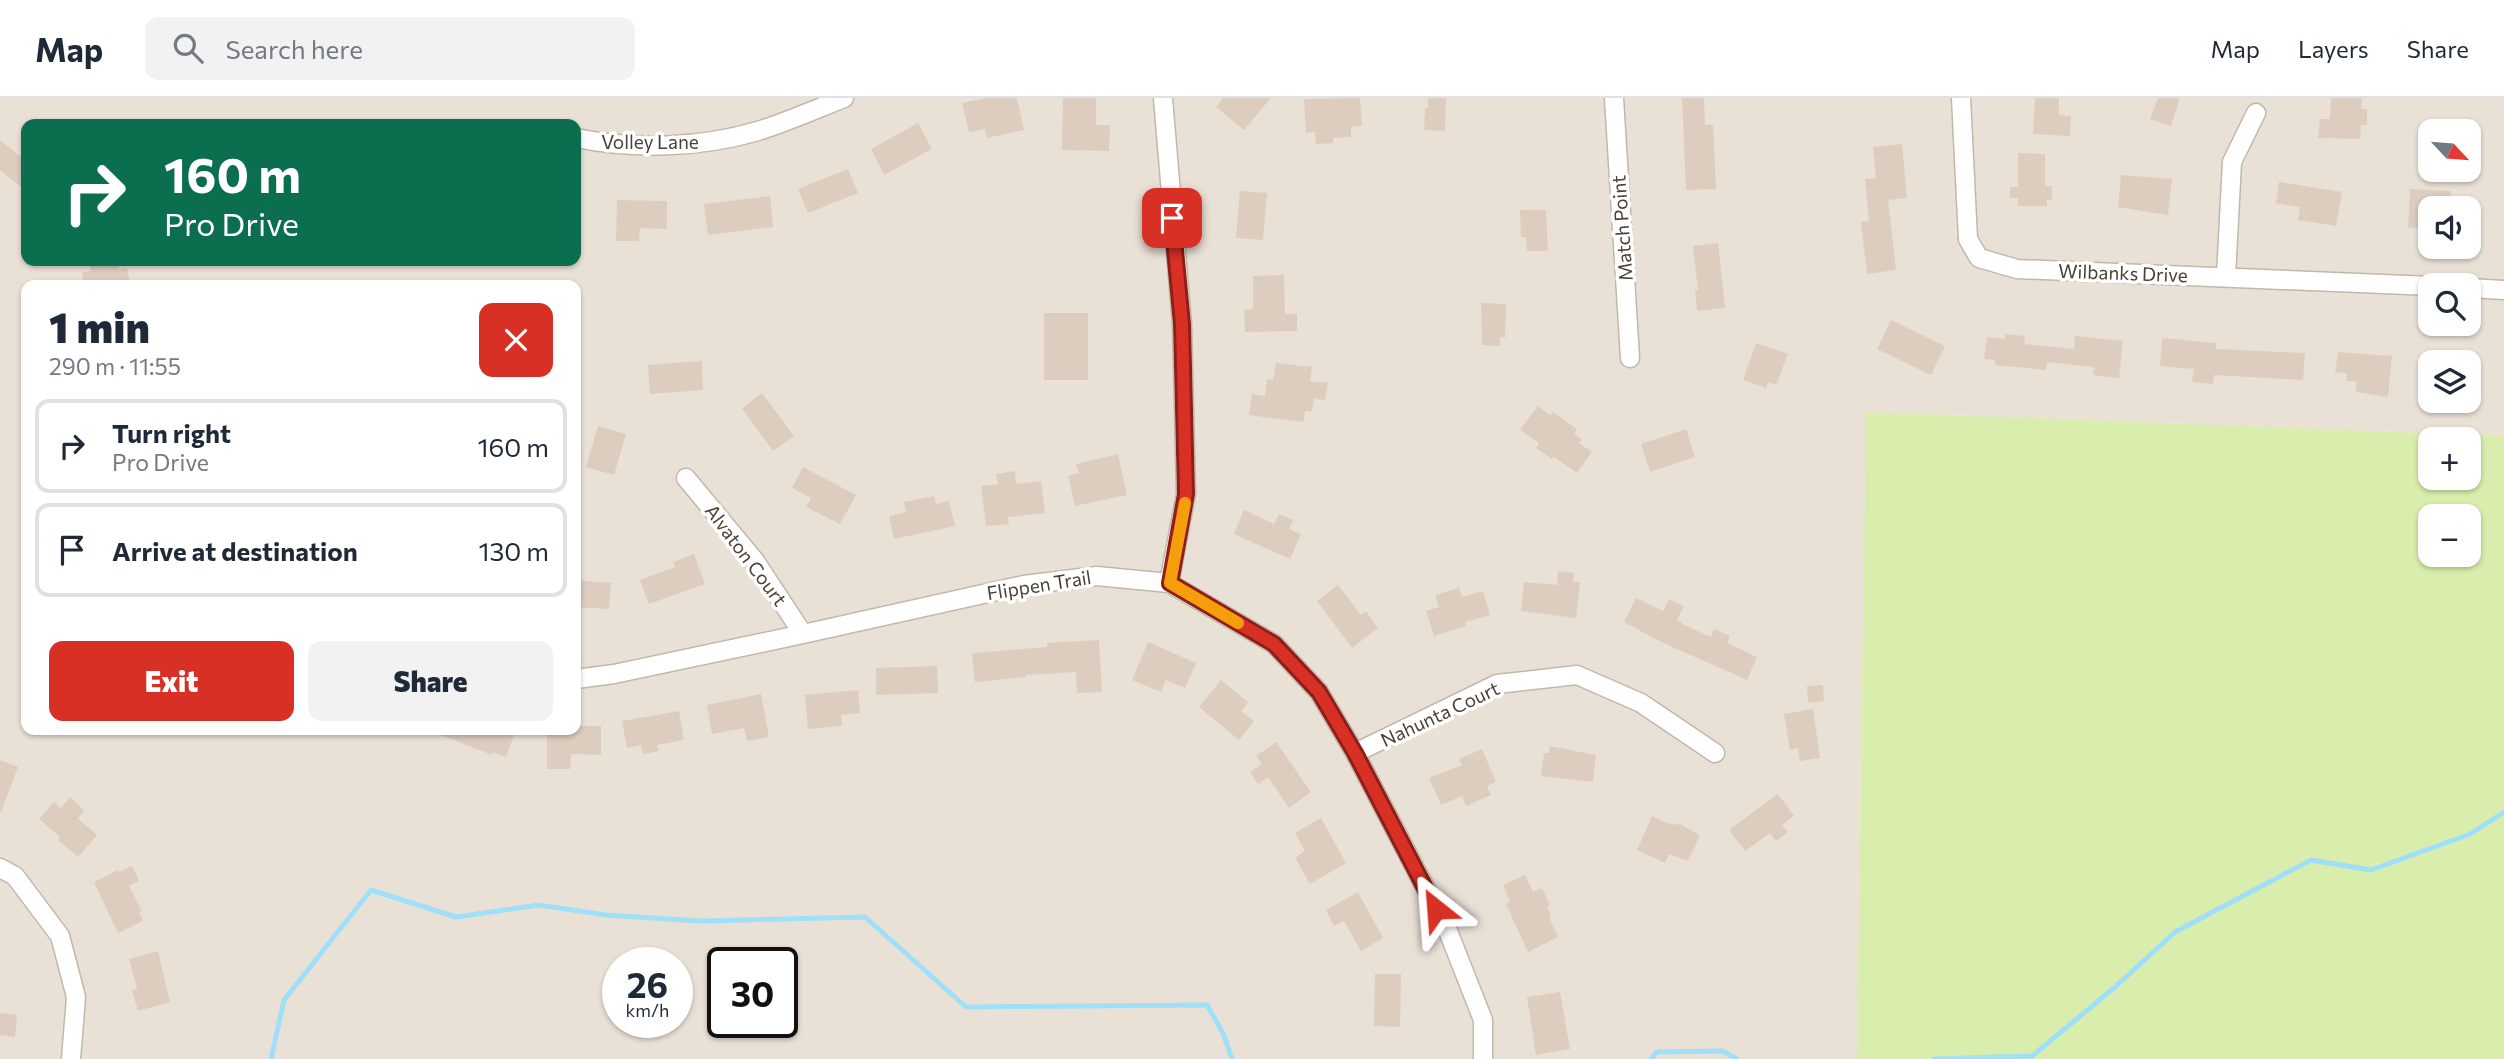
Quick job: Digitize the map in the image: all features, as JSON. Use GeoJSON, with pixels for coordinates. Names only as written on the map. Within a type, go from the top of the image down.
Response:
{"type":"FeatureCollection","features":[{"type":"Feature","properties":{"kind":"street","name":"Volley Lane"},"geometry":{"type":"LineString","coordinates":[[581,139],[600,143],[695,145],[758,131],[844,98]]}},
{"type":"Feature","properties":{"kind":"street"},"geometry":{"type":"LineString","coordinates":[[1163,98],[1182,324],[1186,494],[1170,583]]}},
{"type":"Feature","properties":{"kind":"street","name":"Match Point"},"geometry":{"type":"LineString","coordinates":[[1614,98],[1630,358]]}},
{"type":"Feature","properties":{"kind":"street","name":"Wilbanks Drive"},"geometry":{"type":"LineString","coordinates":[[1961,98],[1968,239],[1979,258],[2017,269],[2418,285]]}},
{"type":"Feature","properties":{"kind":"street"},"geometry":{"type":"LineString","coordinates":[[2226,276],[2232,162],[2256,113]]}},
{"type":"Feature","properties":{"kind":"street"},"geometry":{"type":"LineString","coordinates":[[2481,289],[2504,290]]}},
{"type":"Feature","properties":{"kind":"street","name":"Alvaton Court"},"geometry":{"type":"LineString","coordinates":[[686,478],[755,561],[803,634]]}},
{"type":"Feature","properties":{"kind":"street","name":"Flippen Trail"},"geometry":{"type":"LineString","coordinates":[[581,678],[614,674],[1024,585],[1097,576],[1170,583],[1274,644],[1319,692],[1355,753],[1448,932],[1483,1020],[1483,1059]]}},
{"type":"Feature","properties":{"kind":"street","name":"Nahunta Court"},"geometry":{"type":"LineString","coordinates":[[1355,753],[1497,684],[1577,675],[1641,703],[1715,753]]}},
{"type":"Feature","properties":{"kind":"street"},"geometry":{"type":"LineString","coordinates":[[0,868],[15,876],[60,936],[76,997],[71,1059]]}},
{"type":"Feature","properties":{"kind":"shaded area"},"geometry":{"type":"Polygon","coordinates":[[[0,98],[2504,98],[2504,436],[2481,435],[2481,427],[2418,427],[2418,433],[1867,412],[1857,1059],[0,1059],[0,98]]]}},
{"type":"Feature","properties":{"kind":"green space"},"geometry":{"type":"Polygon","coordinates":[[[1866,412],[2418,433],[2418,490],[2481,490],[2481,435],[2504,436],[2504,1059],[1857,1059],[1866,412]]]}},
{"type":"Feature","properties":{"kind":"building"},"geometry":{"type":"Polygon","coordinates":[[[987,98],[1017,98],[1024,130],[987,138],[985,129],[969,132],[962,103],[987,98]]]}},
{"type":"Feature","properties":{"kind":"building"},"geometry":{"type":"Polygon","coordinates":[[[1063,98],[1096,98],[1096,125],[1110,125],[1109,151],[1062,150],[1063,98]]]}},
{"type":"Feature","properties":{"kind":"building"},"geometry":{"type":"Polygon","coordinates":[[[1223,98],[1271,98],[1244,130],[1216,107],[1223,98]]]}},
{"type":"Feature","properties":{"kind":"building"},"geometry":{"type":"Polygon","coordinates":[[[1360,98],[1362,126],[1351,127],[1351,137],[1333,138],[1333,143],[1316,144],[1315,132],[1306,133],[1304,99],[1360,98]]]}},
{"type":"Feature","properties":{"kind":"building"},"geometry":{"type":"Polygon","coordinates":[[[1428,98],[1446,98],[1445,131],[1424,130],[1428,98]]]}},
{"type":"Feature","properties":{"kind":"building"},"geometry":{"type":"Polygon","coordinates":[[[1682,98],[1704,98],[1705,125],[1713,125],[1716,189],[1686,190],[1682,98]]]}},
{"type":"Feature","properties":{"kind":"building"},"geometry":{"type":"Polygon","coordinates":[[[2035,98],[2059,98],[2059,115],[2071,116],[2070,136],[2033,134],[2035,98]]]}},
{"type":"Feature","properties":{"kind":"building"},"geometry":{"type":"Polygon","coordinates":[[[2158,98],[2180,98],[2171,126],[2150,119],[2158,98]]]}},
{"type":"Feature","properties":{"kind":"building"},"geometry":{"type":"Polygon","coordinates":[[[2331,98],[2362,98],[2361,109],[2367,109],[2367,125],[2361,125],[2360,139],[2318,138],[2320,119],[2330,119],[2331,98]]]}},
{"type":"Feature","properties":{"kind":"building"},"geometry":{"type":"Polygon","coordinates":[[[918,123],[932,149],[884,175],[871,149],[918,123]]]}},
{"type":"Feature","properties":{"kind":"building"},"geometry":{"type":"Polygon","coordinates":[[[0,140],[21,157],[21,187],[0,170],[0,140]]]}},
{"type":"Feature","properties":{"kind":"building"},"geometry":{"type":"Polygon","coordinates":[[[1902,144],[1907,198],[1888,200],[1896,270],[1867,274],[1861,222],[1869,221],[1865,179],[1876,178],[1873,147],[1902,144]]]}},
{"type":"Feature","properties":{"kind":"building"},"geometry":{"type":"Polygon","coordinates":[[[2018,153],[2045,154],[2045,186],[2052,186],[2052,200],[2047,200],[2047,206],[2018,206],[2018,198],[2010,198],[2010,187],[2018,187],[2018,153]]]}},
{"type":"Feature","properties":{"kind":"building"},"geometry":{"type":"Polygon","coordinates":[[[848,169],[858,193],[808,213],[798,189],[848,169]]]}},
{"type":"Feature","properties":{"kind":"building"},"geometry":{"type":"Polygon","coordinates":[[[2121,175],[2172,179],[2168,215],[2118,207],[2121,175]]]}},
{"type":"Feature","properties":{"kind":"building"},"geometry":{"type":"Polygon","coordinates":[[[2279,182],[2342,192],[2336,226],[2298,220],[2300,207],[2276,203],[2279,182]]]}},
{"type":"Feature","properties":{"kind":"building"},"geometry":{"type":"Polygon","coordinates":[[[2410,189],[2451,191],[2451,196],[2418,196],[2418,228],[2408,228],[2410,189]]]}},
{"type":"Feature","properties":{"kind":"building"},"geometry":{"type":"Polygon","coordinates":[[[1240,191],[1267,193],[1263,240],[1236,238],[1240,191]]]}},
{"type":"Feature","properties":{"kind":"building"},"geometry":{"type":"Polygon","coordinates":[[[770,196],[773,227],[708,235],[704,204],[770,196]]]}},
{"type":"Feature","properties":{"kind":"building"},"geometry":{"type":"Polygon","coordinates":[[[617,200],[667,201],[667,229],[640,228],[639,241],[616,241],[617,200]]]}},
{"type":"Feature","properties":{"kind":"building"},"geometry":{"type":"Polygon","coordinates":[[[1520,210],[1546,210],[1548,251],[1527,251],[1526,237],[1521,237],[1520,210]]]}},
{"type":"Feature","properties":{"kind":"building"},"geometry":{"type":"Polygon","coordinates":[[[1718,243],[1725,308],[1697,311],[1695,290],[1698,290],[1693,246],[1718,243]]]}},
{"type":"Feature","properties":{"kind":"building"},"geometry":{"type":"Polygon","coordinates":[[[90,266],[127,268],[129,280],[83,280],[82,272],[91,271],[90,266]]]}},
{"type":"Feature","properties":{"kind":"building"},"geometry":{"type":"Polygon","coordinates":[[[1284,275],[1285,314],[1297,314],[1297,331],[1245,332],[1244,310],[1253,309],[1253,276],[1284,275]]]}},
{"type":"Feature","properties":{"kind":"building"},"geometry":{"type":"Polygon","coordinates":[[[1481,303],[1506,304],[1505,338],[1500,337],[1500,346],[1482,345],[1481,303]]]}},
{"type":"Feature","properties":{"kind":"building"},"geometry":{"type":"Polygon","coordinates":[[[1044,313],[1088,313],[1088,380],[1044,380],[1044,313]]]}},
{"type":"Feature","properties":{"kind":"building"},"geometry":{"type":"Polygon","coordinates":[[[1891,320],[1945,346],[1931,375],[1877,349],[1891,320]]]}},
{"type":"Feature","properties":{"kind":"building"},"geometry":{"type":"Polygon","coordinates":[[[2005,334],[2025,336],[2024,344],[2074,349],[2075,336],[2123,341],[2119,378],[2093,375],[2094,367],[2047,362],[2046,370],[1995,365],[1995,360],[1984,359],[1987,337],[2005,339],[2005,334]]]}},
{"type":"Feature","properties":{"kind":"building"},"geometry":{"type":"Polygon","coordinates":[[[2162,338],[2216,343],[2216,349],[2305,353],[2303,380],[2214,375],[2213,384],[2192,382],[2194,369],[2160,366],[2162,338]]]}},
{"type":"Feature","properties":{"kind":"building"},"geometry":{"type":"Polygon","coordinates":[[[1756,343],[1788,354],[1776,385],[1768,382],[1766,388],[1743,380],[1756,343]]]}},
{"type":"Feature","properties":{"kind":"building"},"geometry":{"type":"Polygon","coordinates":[[[2338,352],[2392,356],[2388,397],[2356,392],[2356,381],[2347,381],[2347,373],[2335,372],[2338,352]]]}},
{"type":"Feature","properties":{"kind":"building"},"geometry":{"type":"Polygon","coordinates":[[[702,361],[703,390],[650,394],[648,365],[702,361]]]}},
{"type":"Feature","properties":{"kind":"building"},"geometry":{"type":"Polygon","coordinates":[[[1276,363],[1312,367],[1310,381],[1328,383],[1325,400],[1314,398],[1312,411],[1305,411],[1304,422],[1249,415],[1252,394],[1265,396],[1267,379],[1273,380],[1276,363]]]}},
{"type":"Feature","properties":{"kind":"building"},"geometry":{"type":"Polygon","coordinates":[[[762,393],[794,436],[773,451],[742,408],[762,393]]]}},
{"type":"Feature","properties":{"kind":"building"},"geometry":{"type":"Polygon","coordinates":[[[1538,406],[1550,415],[1553,412],[1577,429],[1574,434],[1582,440],[1579,443],[1592,452],[1577,473],[1536,448],[1539,443],[1520,430],[1538,406]]]}},
{"type":"Feature","properties":{"kind":"building"},"geometry":{"type":"Polygon","coordinates":[[[598,426],[626,434],[614,475],[586,467],[598,426]]]}},
{"type":"Feature","properties":{"kind":"building"},"geometry":{"type":"Polygon","coordinates":[[[1686,429],[1695,457],[1650,472],[1641,444],[1686,429]]]}},
{"type":"Feature","properties":{"kind":"building"},"geometry":{"type":"Polygon","coordinates":[[[1118,454],[1127,495],[1075,506],[1068,476],[1079,473],[1076,464],[1118,454]]]}},
{"type":"Feature","properties":{"kind":"building"},"geometry":{"type":"Polygon","coordinates":[[[803,467],[856,495],[840,524],[806,507],[811,498],[792,488],[803,467]]]}},
{"type":"Feature","properties":{"kind":"building"},"geometry":{"type":"Polygon","coordinates":[[[1015,471],[1016,484],[1041,481],[1045,513],[1008,517],[1009,524],[986,526],[981,486],[998,484],[996,474],[1015,471]]]}},
{"type":"Feature","properties":{"kind":"building"},"geometry":{"type":"Polygon","coordinates":[[[934,496],[936,504],[949,501],[955,526],[894,539],[889,516],[906,512],[904,502],[934,496]]]}},
{"type":"Feature","properties":{"kind":"building"},"geometry":{"type":"Polygon","coordinates":[[[1244,510],[1274,524],[1279,514],[1293,520],[1289,529],[1301,534],[1290,559],[1234,534],[1244,510]]]}},
{"type":"Feature","properties":{"kind":"building"},"geometry":{"type":"Polygon","coordinates":[[[694,554],[705,584],[649,604],[640,580],[675,567],[673,562],[694,554]]]}},
{"type":"Feature","properties":{"kind":"building"},"geometry":{"type":"Polygon","coordinates":[[[1558,571],[1574,573],[1573,582],[1580,582],[1576,618],[1521,611],[1524,582],[1557,585],[1558,571]]]}},
{"type":"Feature","properties":{"kind":"building"},"geometry":{"type":"Polygon","coordinates":[[[581,580],[611,583],[609,609],[581,607],[581,580]]]}},
{"type":"Feature","properties":{"kind":"building"},"geometry":{"type":"Polygon","coordinates":[[[1338,585],[1361,615],[1366,611],[1378,628],[1352,648],[1317,601],[1338,585]]]}},
{"type":"Feature","properties":{"kind":"building"},"geometry":{"type":"Polygon","coordinates":[[[1459,588],[1462,597],[1483,591],[1490,615],[1465,622],[1466,626],[1434,636],[1426,611],[1439,607],[1435,595],[1459,588]]]}},
{"type":"Feature","properties":{"kind":"building"},"geometry":{"type":"Polygon","coordinates":[[[1636,598],[1663,611],[1669,599],[1684,606],[1677,620],[1682,624],[1711,637],[1714,629],[1730,636],[1727,643],[1757,657],[1747,680],[1659,641],[1624,622],[1636,598]]]}},
{"type":"Feature","properties":{"kind":"building"},"geometry":{"type":"Polygon","coordinates":[[[1099,640],[1102,692],[1077,693],[1076,672],[975,682],[972,653],[1047,647],[1047,643],[1099,640]]]}},
{"type":"Feature","properties":{"kind":"building"},"geometry":{"type":"Polygon","coordinates":[[[1148,642],[1196,663],[1185,688],[1166,680],[1161,692],[1132,680],[1148,642]]]}},
{"type":"Feature","properties":{"kind":"building"},"geometry":{"type":"Polygon","coordinates":[[[937,666],[938,693],[876,695],[876,668],[937,666]]]}},
{"type":"Feature","properties":{"kind":"building"},"geometry":{"type":"Polygon","coordinates":[[[1221,680],[1248,702],[1241,711],[1254,721],[1239,740],[1199,707],[1221,680]]]}},
{"type":"Feature","properties":{"kind":"building"},"geometry":{"type":"Polygon","coordinates":[[[1823,685],[1824,701],[1808,703],[1807,686],[1823,685]]]}},
{"type":"Feature","properties":{"kind":"building"},"geometry":{"type":"Polygon","coordinates":[[[858,690],[860,713],[841,715],[842,726],[808,729],[805,695],[858,690]]]}},
{"type":"Feature","properties":{"kind":"building"},"geometry":{"type":"Polygon","coordinates":[[[761,694],[769,737],[747,741],[744,728],[712,734],[707,705],[761,694]]]}},
{"type":"Feature","properties":{"kind":"building"},"geometry":{"type":"Polygon","coordinates":[[[1813,709],[1820,758],[1800,761],[1798,748],[1790,750],[1784,714],[1813,709]]]}},
{"type":"Feature","properties":{"kind":"building"},"geometry":{"type":"Polygon","coordinates":[[[679,711],[684,740],[657,745],[659,751],[643,754],[641,745],[627,748],[622,721],[679,711]]]}},
{"type":"Feature","properties":{"kind":"building"},"geometry":{"type":"Polygon","coordinates":[[[581,726],[601,726],[601,755],[571,754],[570,769],[547,769],[547,735],[581,735],[581,726]]]}},
{"type":"Feature","properties":{"kind":"building"},"geometry":{"type":"Polygon","coordinates":[[[441,735],[514,735],[506,757],[493,752],[492,755],[441,735]]]}},
{"type":"Feature","properties":{"kind":"building"},"geometry":{"type":"Polygon","coordinates":[[[1276,742],[1311,792],[1289,808],[1268,777],[1258,784],[1250,772],[1262,764],[1256,756],[1276,742]]]}},
{"type":"Feature","properties":{"kind":"building"},"geometry":{"type":"Polygon","coordinates":[[[1550,746],[1596,755],[1593,782],[1541,776],[1544,753],[1549,753],[1550,746]]]}},
{"type":"Feature","properties":{"kind":"building"},"geometry":{"type":"Polygon","coordinates":[[[1482,749],[1496,782],[1487,786],[1491,795],[1466,806],[1462,796],[1441,805],[1429,778],[1462,765],[1459,759],[1482,749]]]}},
{"type":"Feature","properties":{"kind":"building"},"geometry":{"type":"Polygon","coordinates":[[[0,760],[18,767],[1,812],[0,811],[0,760]]]}},
{"type":"Feature","properties":{"kind":"building"},"geometry":{"type":"Polygon","coordinates":[[[1778,794],[1794,816],[1782,825],[1788,832],[1776,841],[1770,833],[1745,851],[1729,830],[1778,794]]]}},
{"type":"Feature","properties":{"kind":"building"},"geometry":{"type":"Polygon","coordinates":[[[70,797],[84,810],[78,819],[97,835],[78,857],[39,819],[54,802],[61,808],[70,797]]]}},
{"type":"Feature","properties":{"kind":"building"},"geometry":{"type":"Polygon","coordinates":[[[1652,816],[1667,823],[1678,823],[1700,835],[1688,861],[1669,854],[1665,863],[1637,850],[1652,816]]]}},
{"type":"Feature","properties":{"kind":"building"},"geometry":{"type":"Polygon","coordinates":[[[1321,818],[1346,863],[1310,884],[1295,858],[1305,851],[1295,833],[1321,818]]]}},
{"type":"Feature","properties":{"kind":"building"},"geometry":{"type":"Polygon","coordinates":[[[132,866],[139,881],[129,886],[142,911],[139,912],[143,921],[118,933],[94,882],[132,866]]]}},
{"type":"Feature","properties":{"kind":"building"},"geometry":{"type":"Polygon","coordinates":[[[1525,875],[1533,892],[1542,888],[1550,905],[1547,906],[1551,916],[1549,917],[1558,937],[1528,952],[1506,904],[1510,902],[1503,885],[1525,875]]]}},
{"type":"Feature","properties":{"kind":"building"},"geometry":{"type":"Polygon","coordinates":[[[1358,892],[1383,938],[1361,951],[1344,921],[1334,926],[1326,910],[1358,892]]]}},
{"type":"Feature","properties":{"kind":"building"},"geometry":{"type":"Polygon","coordinates":[[[158,951],[170,1002],[138,1011],[132,990],[137,988],[129,959],[158,951]]]}},
{"type":"Feature","properties":{"kind":"building"},"geometry":{"type":"Polygon","coordinates":[[[1375,974],[1401,974],[1400,1027],[1374,1026],[1375,974]]]}},
{"type":"Feature","properties":{"kind":"building"},"geometry":{"type":"Polygon","coordinates":[[[1560,992],[1570,1049],[1536,1055],[1527,997],[1560,992]]]}},
{"type":"Feature","properties":{"kind":"building"},"geometry":{"type":"Polygon","coordinates":[[[0,1013],[17,1015],[15,1037],[0,1035],[0,1013]]]}},
{"type":"Feature","properties":{"kind":"waterway"},"geometry":{"type":"LineString","coordinates":[[2031,1059],[2175,932],[2311,860],[2371,870],[2470,834],[2504,812]]}},
{"type":"Feature","properties":{"kind":"waterway"},"geometry":{"type":"LineString","coordinates":[[271,1059],[284,1000],[371,890],[456,917],[539,905],[606,915],[699,921],[865,917],[966,1007],[1207,1005],[1223,1033],[1232,1059]]}},
{"type":"Feature","properties":{"kind":"waterway"},"geometry":{"type":"LineString","coordinates":[[1651,1059],[1657,1052],[1722,1051],[1737,1059]]}},
{"type":"Feature","properties":{"kind":"waterway"},"geometry":{"type":"LineString","coordinates":[[1934,1059],[2032,1056]]}},
{"type":"Feature","properties":{"kind":"slow traffic"},"geometry":{"type":"LineString","coordinates":[[1185,503],[1170,583],[1238,623]]}},
{"type":"Feature","properties":{"kind":"route"},"geometry":{"type":"LineString","coordinates":[[1172,218],[1182,324],[1186,494],[1170,583],[1274,644],[1319,692],[1355,753],[1436,909]]}}]}
